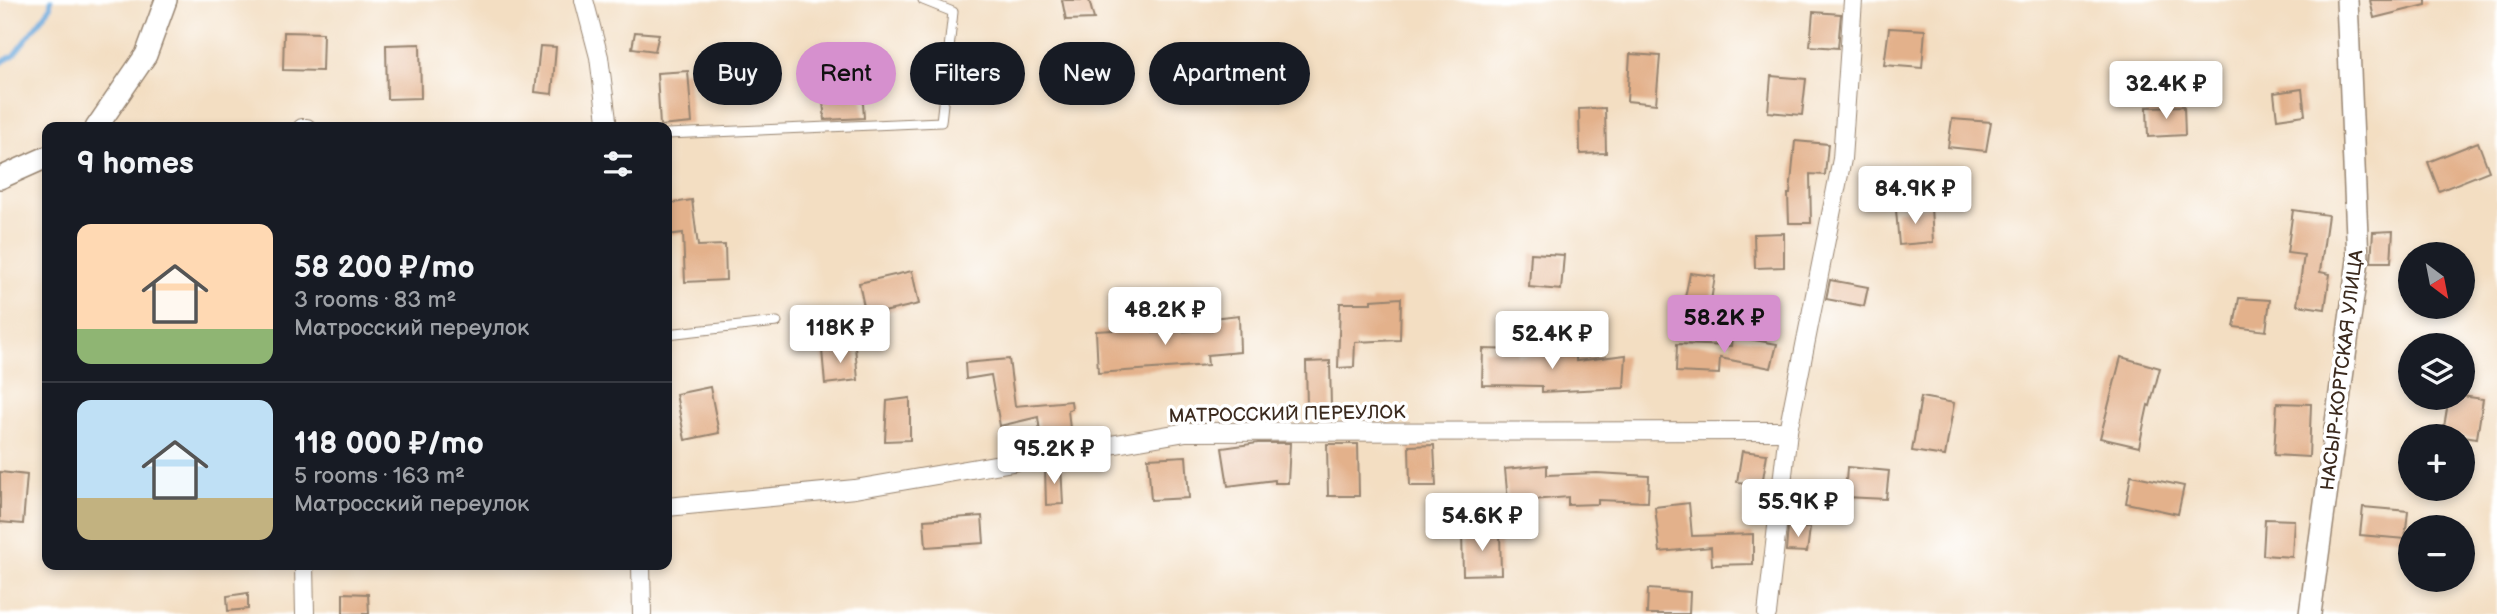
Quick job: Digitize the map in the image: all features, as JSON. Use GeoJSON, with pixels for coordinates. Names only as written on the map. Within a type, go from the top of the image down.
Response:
{"type":"FeatureCollection","features":[{"type":"Feature","properties":{"kind":"street"},"geometry":{"type":"LineString","coordinates":[[100,122],[146,55],[166,0]]}},
{"type":"Feature","properties":{"kind":"street"},"geometry":{"type":"LineString","coordinates":[[584,0],[599,57],[607,122]]}},
{"type":"Feature","properties":{"kind":"street"},"geometry":{"type":"LineString","coordinates":[[1767,614],[1788,431],[1842,159],[1853,0]]}},
{"type":"Feature","properties":{"kind":"street","name":"НАСЫР-КОРТСКАЯ УЛИЦА"},"geometry":{"type":"LineString","coordinates":[[2311,614],[2358,260],[2347,0]]}},
{"type":"Feature","properties":{"kind":"street"},"geometry":{"type":"LineString","coordinates":[[0,178],[42,159]]}},
{"type":"Feature","properties":{"kind":"street","name":"МАТРОССКИЙ ПЕРЕУЛОК"},"geometry":{"type":"LineString","coordinates":[[672,507],[855,489],[1186,432],[1788,431]]}},
{"type":"Feature","properties":{"kind":"street"},"geometry":{"type":"LineString","coordinates":[[304,570],[305,614]]}},
{"type":"Feature","properties":{"kind":"street"},"geometry":{"type":"LineString","coordinates":[[641,570],[642,614]]}},
{"type":"Feature","properties":{"kind":"lane"},"geometry":{"type":"LineString","coordinates":[[672,134],[941,122],[953,12],[923,0]]}},
{"type":"Feature","properties":{"kind":"lane"},"geometry":{"type":"LineString","coordinates":[[672,333],[777,322]]}},
{"type":"Feature","properties":{"kind":"building"},"geometry":{"type":"Polygon","coordinates":[[[1062,0],[1089,0],[1094,19],[1066,20],[1062,0]]]}},
{"type":"Feature","properties":{"kind":"building"},"geometry":{"type":"Polygon","coordinates":[[[2370,0],[2426,0],[2426,5],[2374,18],[2370,0]]]}},
{"type":"Feature","properties":{"kind":"building"},"geometry":{"type":"Polygon","coordinates":[[[1813,12],[1841,14],[1838,48],[1810,46],[1813,12]]]}},
{"type":"Feature","properties":{"kind":"building"},"geometry":{"type":"Polygon","coordinates":[[[1889,28],[1925,30],[1922,68],[1884,65],[1889,28]]]}},
{"type":"Feature","properties":{"kind":"building"},"geometry":{"type":"Polygon","coordinates":[[[284,32],[323,33],[322,71],[283,70],[284,32]]]}},
{"type":"Feature","properties":{"kind":"building"},"geometry":{"type":"Polygon","coordinates":[[[635,32],[659,34],[655,51],[632,48],[635,32]]]}},
{"type":"Feature","properties":{"kind":"building"},"geometry":{"type":"Polygon","coordinates":[[[420,44],[421,98],[387,99],[386,45],[420,44]]]}},
{"type":"Feature","properties":{"kind":"building"},"geometry":{"type":"Polygon","coordinates":[[[540,46],[556,47],[552,94],[535,92],[540,46]]]}},
{"type":"Feature","properties":{"kind":"building"},"geometry":{"type":"Polygon","coordinates":[[[1630,54],[1660,56],[1656,104],[1627,101],[1630,54]]]}},
{"type":"Feature","properties":{"kind":"building"},"geometry":{"type":"Polygon","coordinates":[[[688,71],[692,123],[672,125],[672,122],[660,122],[657,73],[688,71]]]}},
{"type":"Feature","properties":{"kind":"building"},"geometry":{"type":"Polygon","coordinates":[[[1771,76],[1806,79],[1802,115],[1768,112],[1771,76]]]}},
{"type":"Feature","properties":{"kind":"building"},"geometry":{"type":"Polygon","coordinates":[[[2302,89],[2305,115],[2277,119],[2274,93],[2302,89]]]}},
{"type":"Feature","properties":{"kind":"building"},"geometry":{"type":"Polygon","coordinates":[[[823,105],[863,105],[864,118],[825,120],[823,105]]]}},
{"type":"Feature","properties":{"kind":"building"},"geometry":{"type":"Polygon","coordinates":[[[2184,106],[2185,135],[2148,137],[2147,107],[2184,106]]]}},
{"type":"Feature","properties":{"kind":"building"},"geometry":{"type":"Polygon","coordinates":[[[1605,108],[1606,153],[1580,154],[1579,109],[1605,108]]]}},
{"type":"Feature","properties":{"kind":"building"},"geometry":{"type":"Polygon","coordinates":[[[1952,119],[1991,122],[1986,151],[1948,147],[1952,119]]]}},
{"type":"Feature","properties":{"kind":"building"},"geometry":{"type":"Polygon","coordinates":[[[1795,141],[1828,144],[1825,175],[1810,174],[1811,223],[1789,223],[1788,194],[1795,141]]]}},
{"type":"Feature","properties":{"kind":"building"},"geometry":{"type":"Polygon","coordinates":[[[2478,142],[2489,171],[2439,191],[2428,162],[2478,142]]]}},
{"type":"Feature","properties":{"kind":"building"},"geometry":{"type":"Polygon","coordinates":[[[692,200],[698,246],[725,245],[726,280],[685,282],[683,233],[672,234],[672,203],[692,200]]]}},
{"type":"Feature","properties":{"kind":"building"},"geometry":{"type":"Polygon","coordinates":[[[1931,207],[1933,242],[1899,245],[1896,210],[1931,207]]]}},
{"type":"Feature","properties":{"kind":"building"},"geometry":{"type":"Polygon","coordinates":[[[2293,210],[2328,215],[2320,272],[2330,274],[2325,309],[2297,305],[2304,255],[2287,253],[2293,210]]]}},
{"type":"Feature","properties":{"kind":"building"},"geometry":{"type":"Polygon","coordinates":[[[2393,231],[2391,262],[2371,262],[2373,232],[2393,231]]]}},
{"type":"Feature","properties":{"kind":"building"},"geometry":{"type":"Polygon","coordinates":[[[1784,233],[1784,267],[1755,268],[1754,234],[1784,233]]]}},
{"type":"Feature","properties":{"kind":"building"},"geometry":{"type":"Polygon","coordinates":[[[1531,253],[1564,255],[1561,290],[1529,287],[1531,253]]]}},
{"type":"Feature","properties":{"kind":"building"},"geometry":{"type":"Polygon","coordinates":[[[912,271],[919,304],[866,316],[859,283],[912,271]]]}},
{"type":"Feature","properties":{"kind":"building"},"geometry":{"type":"Polygon","coordinates":[[[1690,273],[1715,276],[1709,313],[1682,312],[1690,273]]]}},
{"type":"Feature","properties":{"kind":"building"},"geometry":{"type":"Polygon","coordinates":[[[1830,280],[1868,287],[1864,306],[1826,299],[1830,280]]]}},
{"type":"Feature","properties":{"kind":"building"},"geometry":{"type":"Polygon","coordinates":[[[1401,298],[1400,340],[1355,342],[1354,367],[1338,368],[1340,303],[1371,303],[1371,300],[1401,298]]]}},
{"type":"Feature","properties":{"kind":"building"},"geometry":{"type":"Polygon","coordinates":[[[2239,298],[2270,300],[2266,331],[2234,327],[2239,298]]]}},
{"type":"Feature","properties":{"kind":"building"},"geometry":{"type":"Polygon","coordinates":[[[1239,315],[1240,352],[1207,355],[1208,365],[1098,373],[1096,331],[1152,328],[1153,333],[1212,330],[1212,318],[1239,315]]]}},
{"type":"Feature","properties":{"kind":"building"},"geometry":{"type":"Polygon","coordinates":[[[1732,336],[1777,344],[1771,368],[1720,358],[1719,374],[1676,372],[1677,344],[1731,346],[1732,336]]]}},
{"type":"Feature","properties":{"kind":"building"},"geometry":{"type":"Polygon","coordinates":[[[855,346],[858,380],[825,384],[822,350],[855,346]]]}},
{"type":"Feature","properties":{"kind":"building"},"geometry":{"type":"Polygon","coordinates":[[[1483,349],[1518,350],[1518,356],[1576,353],[1576,361],[1626,355],[1624,388],[1542,392],[1542,386],[1482,385],[1483,349]]]}},
{"type":"Feature","properties":{"kind":"building"},"geometry":{"type":"Polygon","coordinates":[[[2121,357],[2160,368],[2139,447],[2100,438],[2121,357]]]}},
{"type":"Feature","properties":{"kind":"building"},"geometry":{"type":"Polygon","coordinates":[[[1009,359],[1015,406],[1071,401],[1072,409],[1068,410],[1070,429],[1040,432],[1038,417],[1000,426],[991,375],[966,379],[965,363],[1009,359]]]}},
{"type":"Feature","properties":{"kind":"building"},"geometry":{"type":"Polygon","coordinates":[[[1330,361],[1331,407],[1307,407],[1306,362],[1330,361]]]}},
{"type":"Feature","properties":{"kind":"building"},"geometry":{"type":"Polygon","coordinates":[[[710,387],[719,433],[685,440],[676,394],[710,387]]]}},
{"type":"Feature","properties":{"kind":"building"},"geometry":{"type":"Polygon","coordinates":[[[1921,397],[1954,403],[1945,456],[1912,451],[1921,397]]]}},
{"type":"Feature","properties":{"kind":"building"},"geometry":{"type":"Polygon","coordinates":[[[910,398],[910,440],[885,441],[887,401],[910,398]]]}},
{"type":"Feature","properties":{"kind":"building"},"geometry":{"type":"Polygon","coordinates":[[[2475,398],[2483,399],[2477,438],[2475,424],[2444,424],[2447,410],[2475,410],[2475,398]]]}},
{"type":"Feature","properties":{"kind":"building"},"geometry":{"type":"Polygon","coordinates":[[[2277,403],[2311,404],[2309,457],[2274,455],[2277,403]]]}},
{"type":"Feature","properties":{"kind":"building"},"geometry":{"type":"Polygon","coordinates":[[[1258,443],[1290,443],[1288,483],[1275,483],[1275,480],[1228,486],[1222,448],[1258,443]]]}},
{"type":"Feature","properties":{"kind":"building"},"geometry":{"type":"Polygon","coordinates":[[[1327,444],[1358,444],[1359,496],[1328,496],[1327,444]]]}},
{"type":"Feature","properties":{"kind":"building"},"geometry":{"type":"Polygon","coordinates":[[[1434,445],[1436,486],[1410,486],[1409,446],[1434,445]]]}},
{"type":"Feature","properties":{"kind":"building"},"geometry":{"type":"Polygon","coordinates":[[[1742,451],[1767,454],[1762,485],[1737,482],[1742,451]]]}},
{"type":"Feature","properties":{"kind":"building"},"geometry":{"type":"Polygon","coordinates":[[[1186,456],[1189,498],[1151,500],[1148,458],[1186,456]]]}},
{"type":"Feature","properties":{"kind":"building"},"geometry":{"type":"Polygon","coordinates":[[[1061,465],[1063,504],[1046,505],[1045,468],[1061,465]]]}},
{"type":"Feature","properties":{"kind":"building"},"geometry":{"type":"Polygon","coordinates":[[[1547,465],[1547,475],[1597,473],[1649,476],[1648,502],[1598,500],[1598,504],[1568,505],[1568,497],[1508,502],[1505,469],[1547,465]]]}},
{"type":"Feature","properties":{"kind":"building"},"geometry":{"type":"Polygon","coordinates":[[[1847,467],[1889,471],[1886,499],[1845,497],[1847,467]]]}},
{"type":"Feature","properties":{"kind":"building"},"geometry":{"type":"Polygon","coordinates":[[[0,472],[27,475],[23,524],[0,522],[0,472]]]}},
{"type":"Feature","properties":{"kind":"building"},"geometry":{"type":"Polygon","coordinates":[[[2131,475],[2184,486],[2178,514],[2126,503],[2131,475]]]}},
{"type":"Feature","properties":{"kind":"building"},"geometry":{"type":"Polygon","coordinates":[[[1689,503],[1692,536],[1753,534],[1753,564],[1712,565],[1711,547],[1660,552],[1655,507],[1689,503]]]}},
{"type":"Feature","properties":{"kind":"building"},"geometry":{"type":"Polygon","coordinates":[[[2363,507],[2408,511],[2408,515],[2398,515],[2398,538],[2360,535],[2363,507]]]}},
{"type":"Feature","properties":{"kind":"building"},"geometry":{"type":"Polygon","coordinates":[[[982,516],[984,543],[926,547],[924,520],[982,516]]]}},
{"type":"Feature","properties":{"kind":"building"},"geometry":{"type":"Polygon","coordinates":[[[2265,519],[2294,520],[2292,557],[2263,555],[2265,519]]]}},
{"type":"Feature","properties":{"kind":"building"},"geometry":{"type":"Polygon","coordinates":[[[1788,527],[1810,528],[1807,552],[1786,551],[1788,527]]]}},
{"type":"Feature","properties":{"kind":"building"},"geometry":{"type":"Polygon","coordinates":[[[1500,531],[1501,574],[1463,575],[1462,532],[1500,531]]]}},
{"type":"Feature","properties":{"kind":"building"},"geometry":{"type":"Polygon","coordinates":[[[1648,589],[1690,592],[1689,614],[1647,614],[1648,589]]]}},
{"type":"Feature","properties":{"kind":"building"},"geometry":{"type":"Polygon","coordinates":[[[248,593],[248,609],[228,611],[227,596],[248,593]]]}},
{"type":"Feature","properties":{"kind":"building"},"geometry":{"type":"Polygon","coordinates":[[[343,593],[368,594],[369,614],[343,614],[343,593]]]}},
{"type":"Feature","properties":{"kind":"waterway"},"geometry":{"type":"LineString","coordinates":[[0,63],[13,56],[50,8],[51,0]]}}]}
